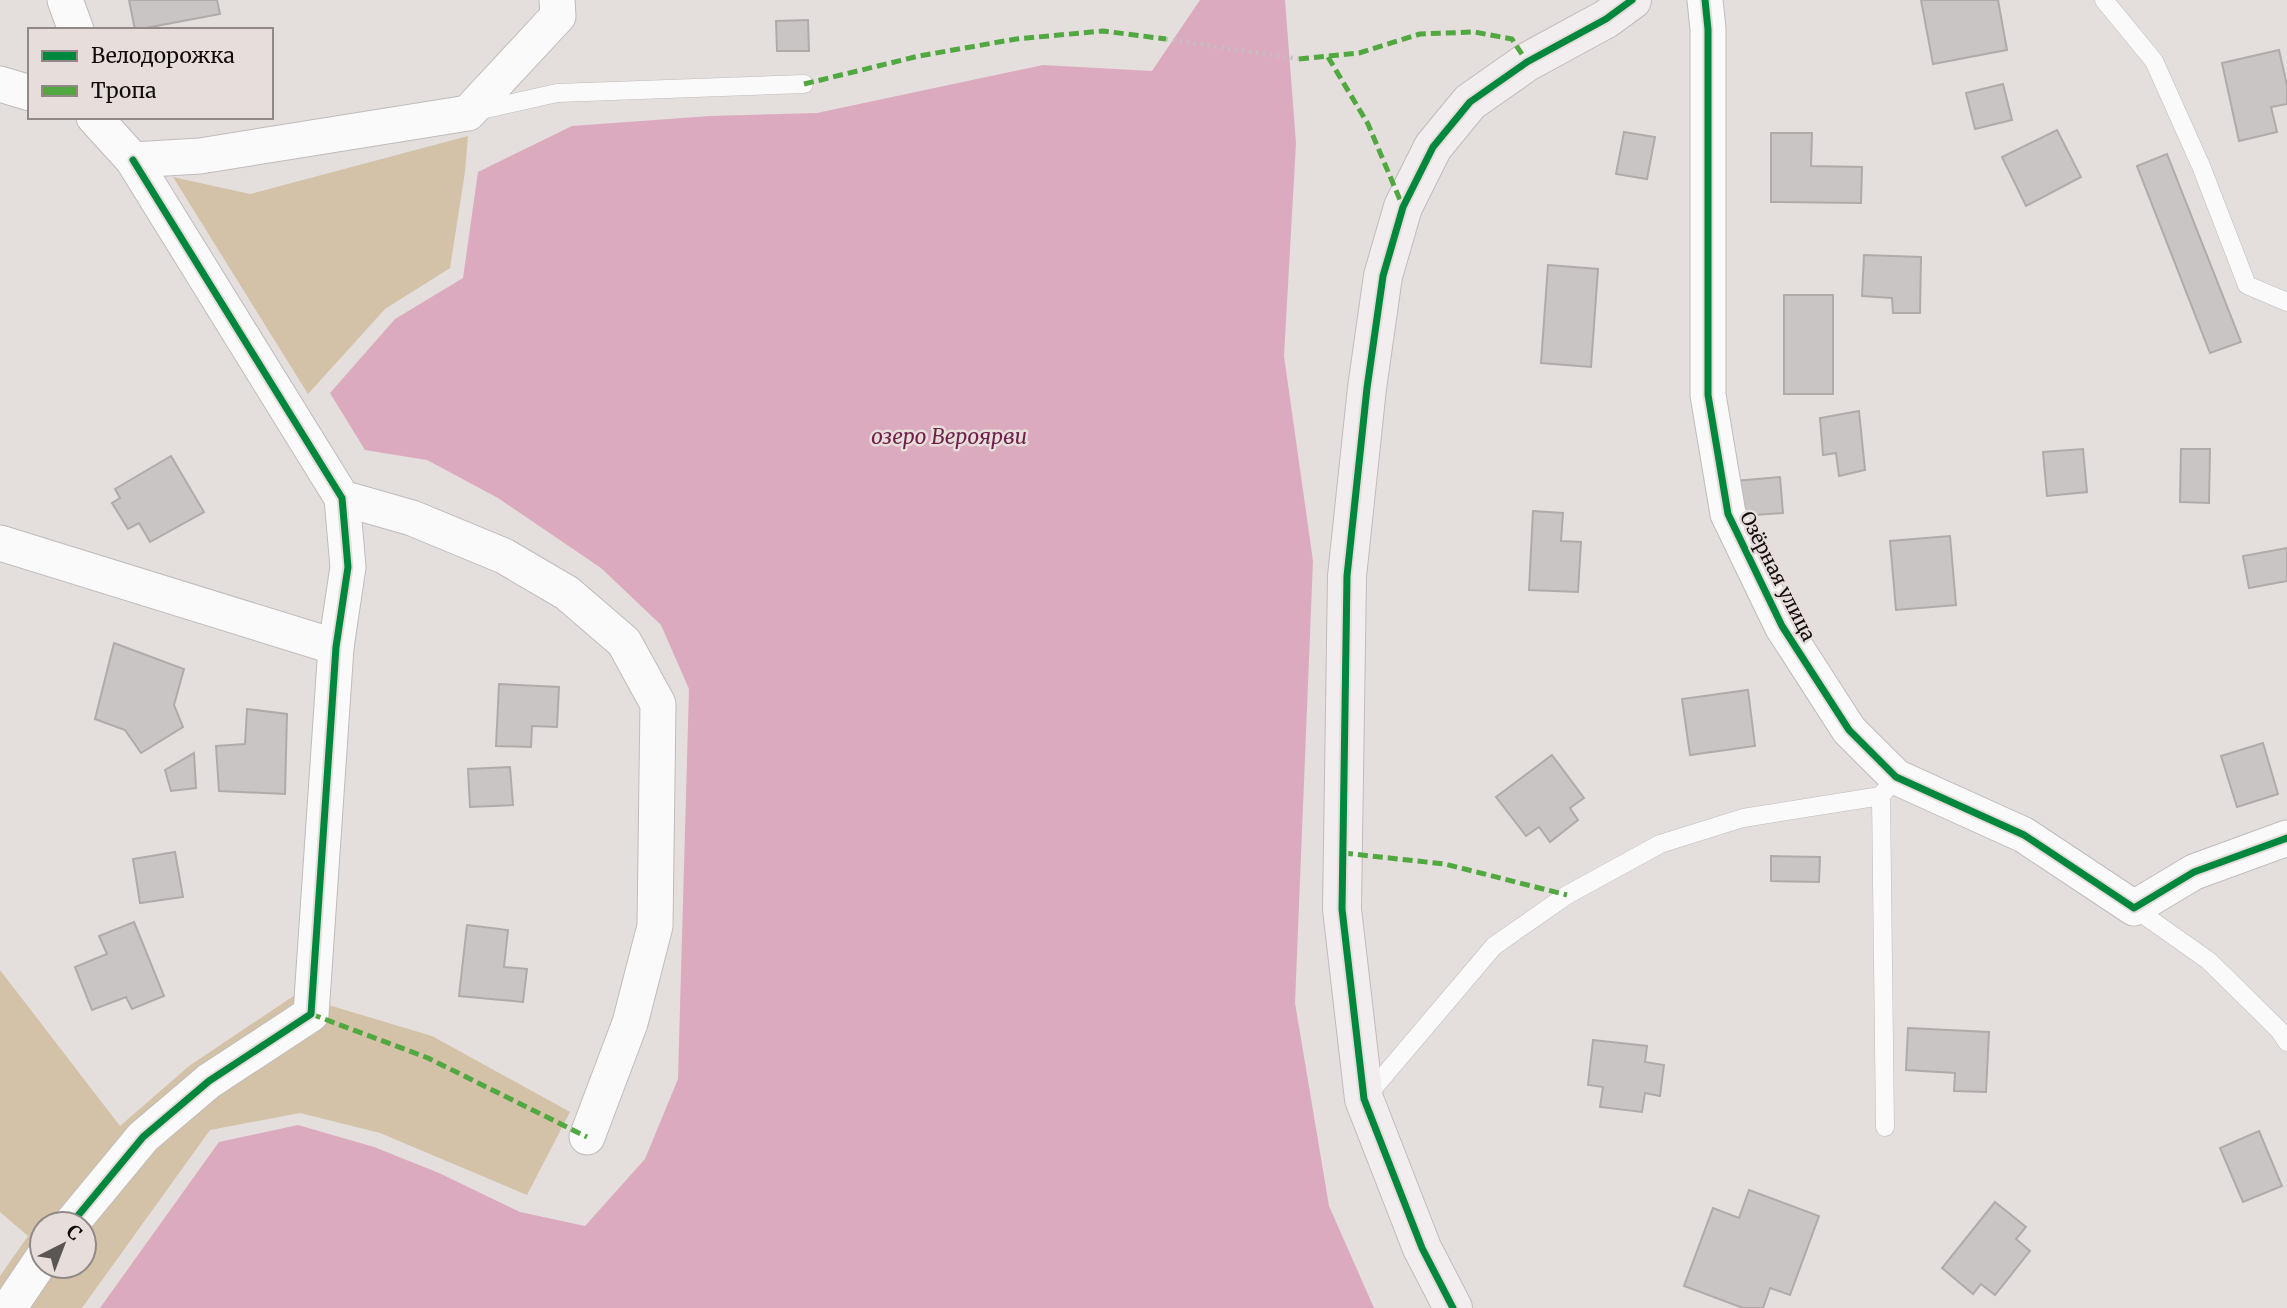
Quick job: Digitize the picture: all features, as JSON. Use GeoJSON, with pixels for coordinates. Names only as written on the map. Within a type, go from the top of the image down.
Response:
{"type":"FeatureCollection","features":[{"type":"Feature","properties":{"kind":"street"},"geometry":{"type":"LineString","coordinates":[[65,0],[75,28]]}},
{"type":"Feature","properties":{"kind":"street"},"geometry":{"type":"LineString","coordinates":[[134,160],[200,156],[468,113],[558,16],[557,0]]}},
{"type":"Feature","properties":{"kind":"street"},"geometry":{"type":"LineString","coordinates":[[1453,1308],[1422,1248],[1364,1099],[1342,909],[1348,576],[1367,388],[1383,276],[1403,207],[1433,147],[1470,102],[1527,62],[1606,19],[1632,0]]}},
{"type":"Feature","properties":{"kind":"street","name":"Озёрная улица"},"geometry":{"type":"LineString","coordinates":[[1705,0],[1708,29],[1707,394],[1728,513],[1782,626],[1849,730],[1889,786],[2024,835],[2134,908]]}},
{"type":"Feature","properties":{"kind":"street"},"geometry":{"type":"LineString","coordinates":[[0,84],[28,92]]}},
{"type":"Feature","properties":{"kind":"street"},"geometry":{"type":"LineString","coordinates":[[83,1210],[143,1137],[209,1081],[311,1014],[336,647],[348,567],[342,498],[134,160],[96,119]]}},
{"type":"Feature","properties":{"kind":"street"},"geometry":{"type":"LineString","coordinates":[[342,498],[412,518],[504,556],[567,593],[624,642],[658,704],[655,926],[630,1023],[587,1138]]}},
{"type":"Feature","properties":{"kind":"street"},"geometry":{"type":"LineString","coordinates":[[0,543],[336,647]]}},
{"type":"Feature","properties":{"kind":"street"},"geometry":{"type":"LineString","coordinates":[[2134,908],[2194,872],[2287,838]]}},
{"type":"Feature","properties":{"kind":"street"},"geometry":{"type":"LineString","coordinates":[[9,1308],[28,1280]]}},
{"type":"Feature","properties":{"kind":"lane"},"geometry":{"type":"LineString","coordinates":[[2104,0],[2154,61],[2201,166],[2248,285],[2287,302]]}},
{"type":"Feature","properties":{"kind":"lane"},"geometry":{"type":"LineString","coordinates":[[468,113],[557,93],[804,84]]}},
{"type":"Feature","properties":{"kind":"lane"},"geometry":{"type":"LineString","coordinates":[[1364,1099],[1494,946],[1567,895],[1660,844],[1743,818],[1889,786],[1885,1127]]}},
{"type":"Feature","properties":{"kind":"lane"},"geometry":{"type":"LineString","coordinates":[[2134,908],[2209,961],[2279,1030],[2287,1042]]}},
{"type":"Feature","properties":{"kind":"path"},"geometry":{"type":"LineString","coordinates":[[1166,40],[1299,59]]}},
{"type":"Feature","properties":{"kind":"shaded area"},"geometry":{"type":"Polygon","coordinates":[[[468,136],[450,268],[385,309],[308,394],[173,177],[250,194],[468,136]]]}},
{"type":"Feature","properties":{"kind":"shaded area"},"geometry":{"type":"Polygon","coordinates":[[[0,970],[120,1126],[189,1066],[295,995],[432,1036],[570,1112],[527,1195],[380,1133],[300,1113],[210,1130],[82,1308],[0,1308],[0,1276],[28,1236],[0,1212],[0,970]]]}},
{"type":"Feature","properties":{"kind":"water","name":"озеро Вероярви"},"geometry":{"type":"Polygon","coordinates":[[[1200,0],[1285,0],[1296,143],[1284,356],[1313,561],[1295,1003],[1329,1206],[1374,1308],[100,1308],[219,1142],[298,1125],[374,1147],[439,1173],[520,1212],[585,1226],[645,1159],[678,1079],[689,689],[661,625],[601,568],[498,498],[427,460],[365,450],[330,393],[395,319],[463,278],[478,172],[572,126],[710,116],[817,113],[1043,65],[1152,71],[1200,0]]]}},
{"type":"Feature","properties":{"kind":"building"},"geometry":{"type":"Polygon","coordinates":[[[129,0],[217,0],[220,14],[135,28],[129,0]]]}},
{"type":"Feature","properties":{"kind":"building"},"geometry":{"type":"Polygon","coordinates":[[[1921,0],[1998,0],[2007,50],[1933,64],[1921,0]]]}},
{"type":"Feature","properties":{"kind":"building"},"geometry":{"type":"Polygon","coordinates":[[[808,20],[809,51],[777,51],[776,21],[808,20]]]}},
{"type":"Feature","properties":{"kind":"building"},"geometry":{"type":"Polygon","coordinates":[[[2279,50],[2287,85],[2287,104],[2271,107],[2277,132],[2239,141],[2222,63],[2279,50]]]}},
{"type":"Feature","properties":{"kind":"building"},"geometry":{"type":"Polygon","coordinates":[[[2003,84],[2012,120],[1975,129],[1966,93],[2003,84]]]}},
{"type":"Feature","properties":{"kind":"building"},"geometry":{"type":"Polygon","coordinates":[[[2057,130],[2081,177],[2026,206],[2002,157],[2057,130]]]}},
{"type":"Feature","properties":{"kind":"building"},"geometry":{"type":"Polygon","coordinates":[[[1624,132],[1655,137],[1647,179],[1616,174],[1624,132]]]}},
{"type":"Feature","properties":{"kind":"building"},"geometry":{"type":"Polygon","coordinates":[[[1771,133],[1812,133],[1811,166],[1862,167],[1861,203],[1771,202],[1771,133]]]}},
{"type":"Feature","properties":{"kind":"building"},"geometry":{"type":"Polygon","coordinates":[[[2167,154],[2241,342],[2210,353],[2137,166],[2167,154]]]}},
{"type":"Feature","properties":{"kind":"building"},"geometry":{"type":"Polygon","coordinates":[[[1864,255],[1921,257],[1920,313],[1893,313],[1892,298],[1862,296],[1864,255]]]}},
{"type":"Feature","properties":{"kind":"building"},"geometry":{"type":"Polygon","coordinates":[[[1548,265],[1598,269],[1591,367],[1541,363],[1548,265]]]}},
{"type":"Feature","properties":{"kind":"building"},"geometry":{"type":"Polygon","coordinates":[[[1784,295],[1833,295],[1833,394],[1784,394],[1784,295]]]}},
{"type":"Feature","properties":{"kind":"building"},"geometry":{"type":"Polygon","coordinates":[[[1859,411],[1865,470],[1839,476],[1836,453],[1823,455],[1820,418],[1859,411]]]}},
{"type":"Feature","properties":{"kind":"building"},"geometry":{"type":"Polygon","coordinates":[[[2083,449],[2087,492],[2047,496],[2043,452],[2083,449]]]}},
{"type":"Feature","properties":{"kind":"building"},"geometry":{"type":"Polygon","coordinates":[[[2181,449],[2210,449],[2209,503],[2180,502],[2181,449]]]}},
{"type":"Feature","properties":{"kind":"building"},"geometry":{"type":"Polygon","coordinates":[[[171,456],[204,512],[150,542],[139,523],[128,529],[112,503],[120,498],[115,489],[171,456]]]}},
{"type":"Feature","properties":{"kind":"building"},"geometry":{"type":"Polygon","coordinates":[[[1780,477],[1783,513],[1739,516],[1735,481],[1780,477]]]}},
{"type":"Feature","properties":{"kind":"building"},"geometry":{"type":"Polygon","coordinates":[[[1533,511],[1563,513],[1561,541],[1581,542],[1578,592],[1529,590],[1533,511]]]}},
{"type":"Feature","properties":{"kind":"building"},"geometry":{"type":"Polygon","coordinates":[[[1950,536],[1956,605],[1896,610],[1890,541],[1950,536]]]}},
{"type":"Feature","properties":{"kind":"building"},"geometry":{"type":"Polygon","coordinates":[[[2287,548],[2287,581],[2249,588],[2243,556],[2287,548]]]}},
{"type":"Feature","properties":{"kind":"building"},"geometry":{"type":"Polygon","coordinates":[[[114,643],[184,669],[174,705],[183,727],[141,753],[125,730],[95,719],[114,643]]]}},
{"type":"Feature","properties":{"kind":"building"},"geometry":{"type":"Polygon","coordinates":[[[499,684],[559,687],[557,727],[532,726],[531,747],[496,746],[499,684]]]}},
{"type":"Feature","properties":{"kind":"building"},"geometry":{"type":"Polygon","coordinates":[[[1748,690],[1755,746],[1690,755],[1682,699],[1748,690]]]}},
{"type":"Feature","properties":{"kind":"building"},"geometry":{"type":"Polygon","coordinates":[[[247,709],[287,714],[285,794],[219,791],[216,746],[245,744],[247,709]]]}},
{"type":"Feature","properties":{"kind":"building"},"geometry":{"type":"Polygon","coordinates":[[[2263,743],[2278,794],[2237,807],[2221,756],[2263,743]]]}},
{"type":"Feature","properties":{"kind":"building"},"geometry":{"type":"Polygon","coordinates":[[[194,753],[196,788],[171,791],[165,770],[194,753]]]}},
{"type":"Feature","properties":{"kind":"building"},"geometry":{"type":"Polygon","coordinates":[[[1552,755],[1584,798],[1570,808],[1578,820],[1550,842],[1539,827],[1526,836],[1496,797],[1552,755]]]}},
{"type":"Feature","properties":{"kind":"building"},"geometry":{"type":"Polygon","coordinates":[[[510,767],[513,805],[470,807],[468,769],[510,767]]]}},
{"type":"Feature","properties":{"kind":"building"},"geometry":{"type":"Polygon","coordinates":[[[175,852],[183,897],[140,903],[133,859],[175,852]]]}},
{"type":"Feature","properties":{"kind":"building"},"geometry":{"type":"Polygon","coordinates":[[[1771,856],[1820,857],[1819,882],[1771,881],[1771,856]]]}},
{"type":"Feature","properties":{"kind":"building"},"geometry":{"type":"Polygon","coordinates":[[[134,922],[164,996],[132,1009],[126,997],[92,1010],[75,967],[107,954],[99,936],[134,922]]]}},
{"type":"Feature","properties":{"kind":"building"},"geometry":{"type":"Polygon","coordinates":[[[467,925],[508,930],[504,967],[527,969],[523,1002],[459,996],[467,925]]]}},
{"type":"Feature","properties":{"kind":"building"},"geometry":{"type":"Polygon","coordinates":[[[1908,1028],[1989,1032],[1986,1092],[1954,1091],[1955,1073],[1906,1070],[1908,1028]]]}},
{"type":"Feature","properties":{"kind":"building"},"geometry":{"type":"Polygon","coordinates":[[[1593,1040],[1647,1046],[1645,1062],[1664,1065],[1660,1096],[1645,1093],[1642,1112],[1600,1107],[1603,1087],[1588,1085],[1593,1040]]]}},
{"type":"Feature","properties":{"kind":"building"},"geometry":{"type":"Polygon","coordinates":[[[2259,1131],[2282,1186],[2243,1202],[2220,1148],[2259,1131]]]}},
{"type":"Feature","properties":{"kind":"building"},"geometry":{"type":"Polygon","coordinates":[[[1749,1190],[1819,1216],[1790,1295],[1770,1288],[1763,1308],[1743,1308],[1684,1286],[1713,1208],[1739,1218],[1749,1190]]]}},
{"type":"Feature","properties":{"kind":"building"},"geometry":{"type":"Polygon","coordinates":[[[1995,1202],[2026,1227],[2016,1239],[2030,1251],[1995,1295],[1981,1284],[1973,1294],[1942,1268],[1995,1202]]]}},
{"type":"Feature","properties":{"kind":"marked path"},"geometry":{"type":"LineString","coordinates":[[804,84],[919,56],[1016,39],[1103,31],[1166,39]]}},
{"type":"Feature","properties":{"kind":"marked path"},"geometry":{"type":"LineString","coordinates":[[1299,59],[1359,53],[1420,34],[1474,32],[1512,39],[1527,62]]}},
{"type":"Feature","properties":{"kind":"marked path"},"geometry":{"type":"LineString","coordinates":[[1328,57],[1368,124],[1403,207]]}},
{"type":"Feature","properties":{"kind":"marked path"},"geometry":{"type":"LineString","coordinates":[[1343,853],[1445,864],[1567,895]]}},
{"type":"Feature","properties":{"kind":"marked path"},"geometry":{"type":"LineString","coordinates":[[311,1014],[428,1058],[587,1137]]}},
{"type":"Feature","properties":{"kind":"cycle path"},"geometry":{"type":"LineString","coordinates":[[1453,1308],[1422,1248],[1364,1099],[1342,909],[1347,576],[1367,388],[1383,276],[1403,207],[1433,147],[1470,102],[1527,62],[1606,19],[1632,0]]}},
{"type":"Feature","properties":{"kind":"cycle path"},"geometry":{"type":"LineString","coordinates":[[1705,0],[1708,29],[1708,395],[1728,514],[1782,626],[1849,730],[1896,777],[2024,835],[2134,908],[2194,872],[2287,838]]}},
{"type":"Feature","properties":{"kind":"cycle path"},"geometry":{"type":"LineString","coordinates":[[83,1210],[143,1137],[209,1081],[311,1014],[336,647],[348,567],[342,498],[133,160]]}}]}
